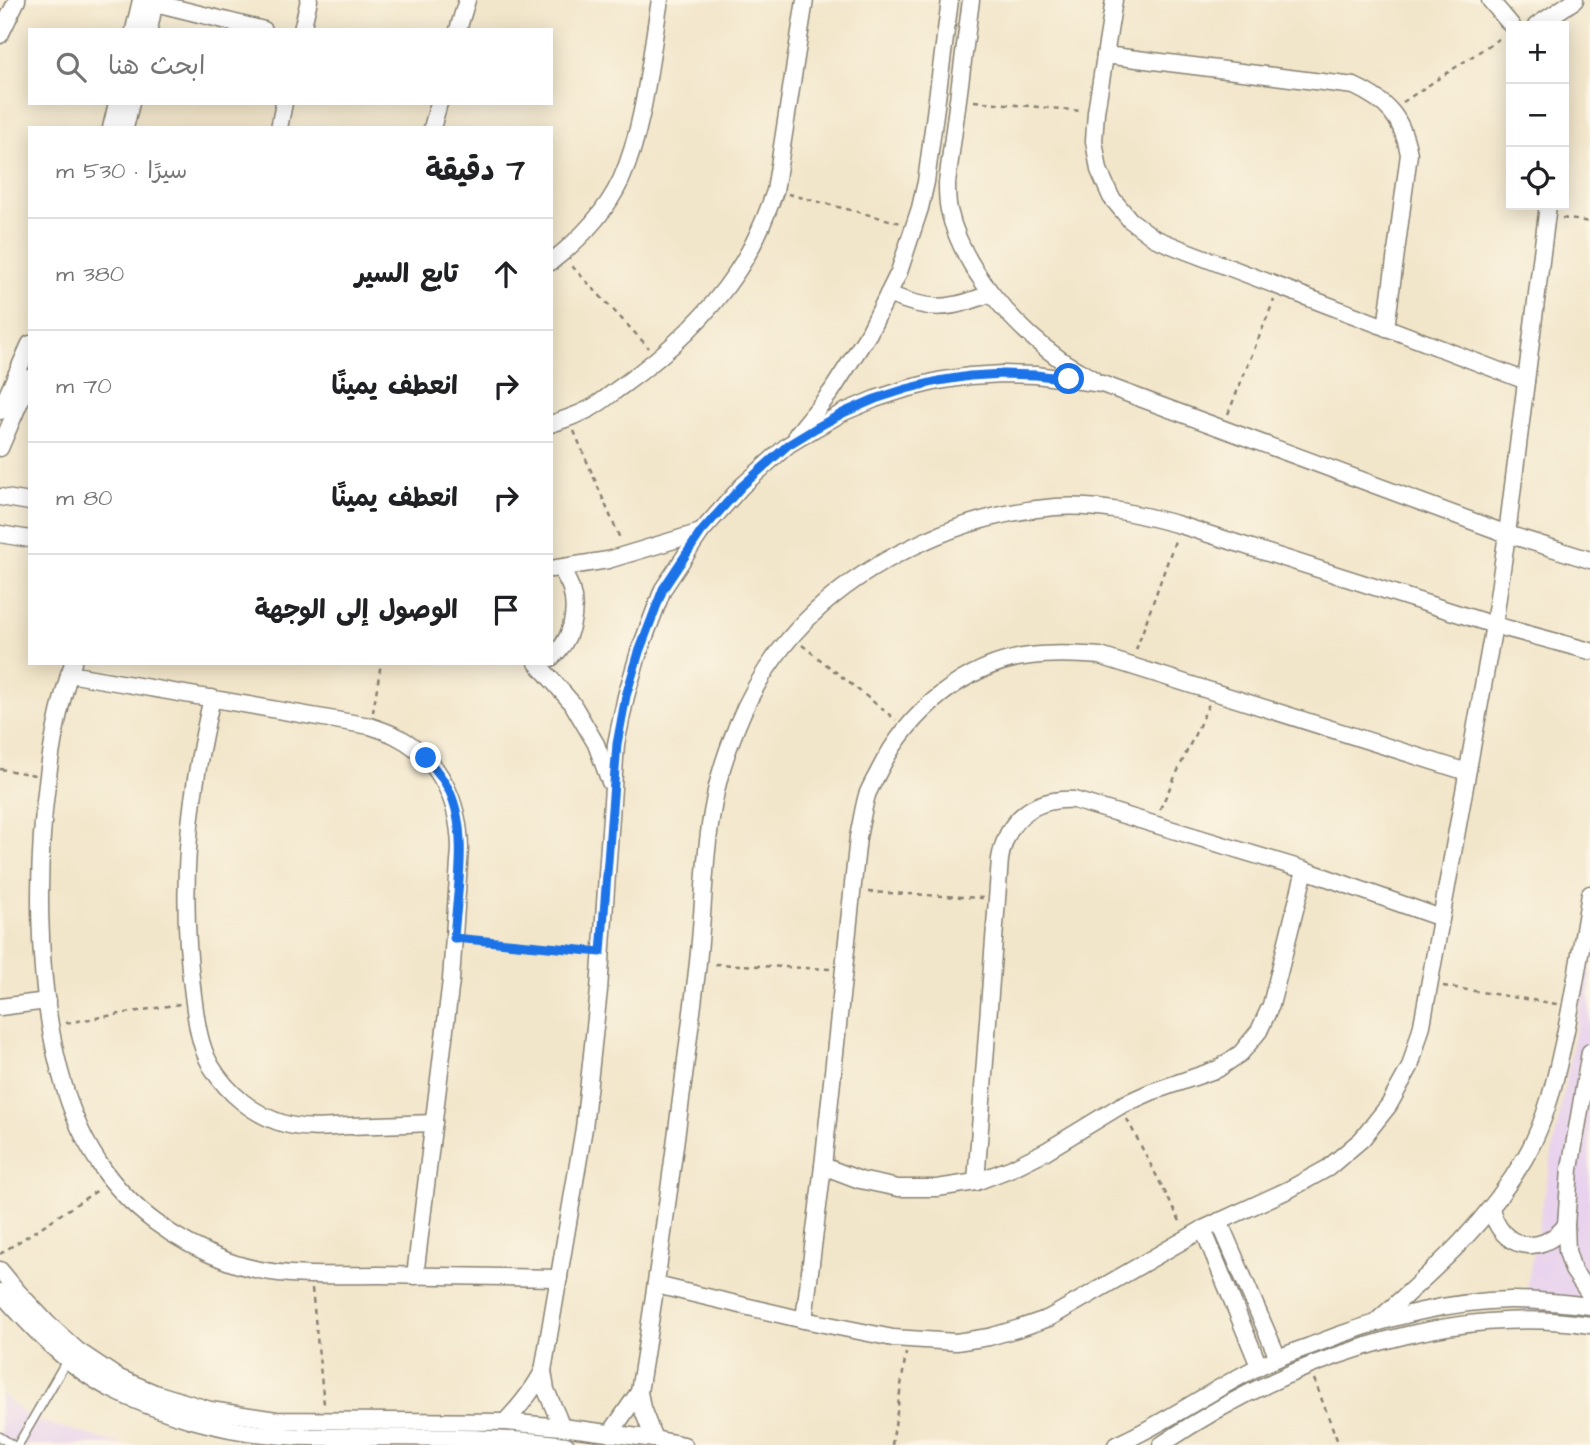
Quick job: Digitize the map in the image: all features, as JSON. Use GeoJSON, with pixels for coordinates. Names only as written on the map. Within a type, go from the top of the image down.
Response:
{"type":"FeatureCollection","features":[{"type":"Feature","properties":{"kind":"street"},"geometry":{"type":"LineString","coordinates":[[0,35],[17,0]]}},
{"type":"Feature","properties":{"kind":"street"},"geometry":{"type":"LineString","coordinates":[[302,28],[309,0]]}},
{"type":"Feature","properties":{"kind":"street"},"geometry":{"type":"LineString","coordinates":[[459,28],[467,0]]}},
{"type":"Feature","properties":{"kind":"street"},"geometry":{"type":"LineString","coordinates":[[556,259],[604,208],[620,182],[639,124],[660,0]]}},
{"type":"Feature","properties":{"kind":"street"},"geometry":{"type":"LineString","coordinates":[[553,423],[591,408],[658,358],[710,307],[737,272],[759,233],[775,191],[806,0]]}},
{"type":"Feature","properties":{"kind":"street"},"geometry":{"type":"LineString","coordinates":[[562,1427],[545,1391],[543,1371],[584,1128],[599,990],[612,789],[626,696],[663,589],[701,532],[742,486],[788,445],[831,392],[869,334],[899,272],[926,182],[950,0]]}},
{"type":"Feature","properties":{"kind":"street"},"geometry":{"type":"LineString","coordinates":[[971,0],[947,183],[949,209],[964,253],[991,293],[1023,328],[1060,359],[1101,384],[1507,534],[1590,560]]}},
{"type":"Feature","properties":{"kind":"street"},"geometry":{"type":"LineString","coordinates":[[1114,0],[1094,141],[1099,170],[1111,197],[1130,220],[1154,238],[1526,381]]}},
{"type":"Feature","properties":{"kind":"street"},"geometry":{"type":"LineString","coordinates":[[1490,0],[1506,21]]}},
{"type":"Feature","properties":{"kind":"street"},"geometry":{"type":"LineString","coordinates":[[1544,21],[1575,0]]}},
{"type":"Feature","properties":{"kind":"street"},"geometry":{"type":"LineString","coordinates":[[135,28],[151,1]]}},
{"type":"Feature","properties":{"kind":"street"},"geometry":{"type":"LineString","coordinates":[[149,28],[151,1]]}},
{"type":"Feature","properties":{"kind":"street"},"geometry":{"type":"LineString","coordinates":[[151,1],[256,28]]}},
{"type":"Feature","properties":{"kind":"street"},"geometry":{"type":"LineString","coordinates":[[1105,55],[1354,86],[1374,95],[1390,110],[1403,131],[1409,154],[1387,328]]}},
{"type":"Feature","properties":{"kind":"street"},"geometry":{"type":"LineString","coordinates":[[111,126],[117,105]]}},
{"type":"Feature","properties":{"kind":"street"},"geometry":{"type":"LineString","coordinates":[[125,126],[131,105]]}},
{"type":"Feature","properties":{"kind":"street"},"geometry":{"type":"LineString","coordinates":[[279,126],[285,105]]}},
{"type":"Feature","properties":{"kind":"street"},"geometry":{"type":"LineString","coordinates":[[433,126],[438,105]]}},
{"type":"Feature","properties":{"kind":"street"},"geometry":{"type":"LineString","coordinates":[[656,1285],[893,1338],[956,1342],[989,1337],[1049,1318],[1188,1237],[1328,1168],[1362,1139],[1389,1105],[1410,1067],[1422,1025],[1494,625],[1547,210]]}},
{"type":"Feature","properties":{"kind":"street"},"geometry":{"type":"LineString","coordinates":[[888,294],[913,304],[940,307],[966,303],[991,293]]}},
{"type":"Feature","properties":{"kind":"street"},"geometry":{"type":"LineString","coordinates":[[0,411],[28,348]]}},
{"type":"Feature","properties":{"kind":"street"},"geometry":{"type":"LineString","coordinates":[[788,445],[835,417],[875,399],[938,381],[1014,374],[1101,384]]}},
{"type":"Feature","properties":{"kind":"street"},"geometry":{"type":"LineString","coordinates":[[0,447],[28,383]]}},
{"type":"Feature","properties":{"kind":"street"},"geometry":{"type":"LineString","coordinates":[[0,497],[28,502]]}},
{"type":"Feature","properties":{"kind":"street"},"geometry":{"type":"LineString","coordinates":[[654,1439],[639,1392],[681,1106],[714,802],[723,762],[756,687],[778,652],[804,621],[835,593],[868,570],[940,533],[978,520],[1017,511],[1057,507],[1097,508],[1180,524],[1494,625],[1590,651]]}},
{"type":"Feature","properties":{"kind":"street"},"geometry":{"type":"LineString","coordinates":[[553,656],[570,633],[574,611],[571,588],[556,569],[608,560],[701,532]]}},
{"type":"Feature","properties":{"kind":"street"},"geometry":{"type":"LineString","coordinates":[[0,534],[28,539]]}},
{"type":"Feature","properties":{"kind":"street"},"geometry":{"type":"LineString","coordinates":[[804,1320],[858,837],[867,794],[887,755],[906,728],[931,702],[960,681],[993,666],[1028,656],[1063,653],[1100,656],[1468,772]]}},
{"type":"Feature","properties":{"kind":"street"},"geometry":{"type":"LineString","coordinates":[[544,665],[572,703],[596,744],[612,789]]}},
{"type":"Feature","properties":{"kind":"street"},"geometry":{"type":"LineString","coordinates":[[415,1276],[454,938],[460,838],[456,809],[449,791],[439,774],[412,745],[395,735],[370,726],[71,669],[54,739],[44,804],[40,870],[41,936],[47,1001],[64,1088],[78,1127],[99,1163],[125,1195],[156,1223],[191,1245],[229,1262],[270,1272],[311,1275],[559,1278]]}},
{"type":"Feature","properties":{"kind":"street"},"geometry":{"type":"LineString","coordinates":[[212,698],[199,751],[186,858],[189,966],[201,1043],[211,1065],[225,1086],[242,1102],[263,1115],[286,1124],[310,1128],[434,1122]]}},
{"type":"Feature","properties":{"kind":"street"},"geometry":{"type":"LineString","coordinates":[[976,1182],[1003,844],[1018,818],[1030,809],[1059,799],[1074,800],[1305,870],[1441,918]]}},
{"type":"Feature","properties":{"kind":"street"},"geometry":{"type":"LineString","coordinates":[[823,1166],[860,1180],[898,1188],[937,1188],[976,1182],[1046,1151],[1120,1106],[1217,1069],[1241,1053],[1259,1031],[1271,1005],[1305,870]]}},
{"type":"Feature","properties":{"kind":"street"},"geometry":{"type":"LineString","coordinates":[[1373,1324],[1457,1248],[1491,1208],[1525,1156],[1541,1124],[1557,1075],[1590,894]]}},
{"type":"Feature","properties":{"kind":"street"},"geometry":{"type":"LineString","coordinates":[[0,1007],[47,1001]]}},
{"type":"Feature","properties":{"kind":"street"},"geometry":{"type":"LineString","coordinates":[[1590,1052],[1570,1169],[1566,1225],[1567,1251],[1573,1270],[1590,1295]]}},
{"type":"Feature","properties":{"kind":"street"},"geometry":{"type":"LineString","coordinates":[[1491,1208],[1500,1231],[1522,1244],[1547,1242],[1558,1235],[1566,1225]]}},
{"type":"Feature","properties":{"kind":"street"},"geometry":{"type":"LineString","coordinates":[[1220,1221],[1278,1358]]}},
{"type":"Feature","properties":{"kind":"street"},"geometry":{"type":"LineString","coordinates":[[1203,1229],[1259,1367]]}},
{"type":"Feature","properties":{"kind":"street"},"geometry":{"type":"LineString","coordinates":[[0,1270],[47,1323],[78,1351],[117,1377],[155,1393],[210,1410],[276,1420],[505,1422],[562,1427],[684,1445]]}},
{"type":"Feature","properties":{"kind":"street"},"geometry":{"type":"LineString","coordinates":[[0,1292],[28,1324],[67,1359],[110,1389],[150,1406],[207,1424],[274,1435],[492,1439],[566,1445]]}},
{"type":"Feature","properties":{"kind":"street"},"geometry":{"type":"LineString","coordinates":[[1116,1445],[1278,1358],[1373,1324],[1463,1304],[1509,1300],[1555,1301],[1590,1306]]}},
{"type":"Feature","properties":{"kind":"street"},"geometry":{"type":"LineString","coordinates":[[1161,1445],[1231,1402],[1292,1373],[1357,1348],[1432,1330],[1500,1321],[1590,1325]]}},
{"type":"Feature","properties":{"kind":"street"},"geometry":{"type":"LineString","coordinates":[[505,1422],[528,1397],[543,1371]]}},
{"type":"Feature","properties":{"kind":"street"},"geometry":{"type":"LineString","coordinates":[[610,1434],[639,1392]]}},
{"type":"Feature","properties":{"kind":"lane"},"geometry":{"type":"LineString","coordinates":[[0,1437],[15,1445],[67,1359]]}},
{"type":"Feature","properties":{"kind":"path"},"geometry":{"type":"LineString","coordinates":[[1390,110],[1506,31]]}},
{"type":"Feature","properties":{"kind":"path"},"geometry":{"type":"LineString","coordinates":[[958,99],[1096,112]]}},
{"type":"Feature","properties":{"kind":"path"},"geometry":{"type":"LineString","coordinates":[[775,191],[914,226]]}},
{"type":"Feature","properties":{"kind":"path"},"geometry":{"type":"LineString","coordinates":[[1547,210],[1590,222]]}},
{"type":"Feature","properties":{"kind":"path"},"geometry":{"type":"LineString","coordinates":[[556,259],[658,358]]}},
{"type":"Feature","properties":{"kind":"path"},"geometry":{"type":"LineString","coordinates":[[1222,429],[1279,287]]}},
{"type":"Feature","properties":{"kind":"path"},"geometry":{"type":"LineString","coordinates":[[568,418],[626,554]]}},
{"type":"Feature","properties":{"kind":"path"},"geometry":{"type":"LineString","coordinates":[[1130,665],[1180,524]]}},
{"type":"Feature","properties":{"kind":"path"},"geometry":{"type":"LineString","coordinates":[[792,636],[906,728]]}},
{"type":"Feature","properties":{"kind":"path"},"geometry":{"type":"LineString","coordinates":[[370,726],[381,665]]}},
{"type":"Feature","properties":{"kind":"path"},"geometry":{"type":"LineString","coordinates":[[1154,824],[1214,692]]}},
{"type":"Feature","properties":{"kind":"path"},"geometry":{"type":"LineString","coordinates":[[0,769],[48,777]]}},
{"type":"Feature","properties":{"kind":"path"},"geometry":{"type":"LineString","coordinates":[[852,891],[997,898]]}},
{"type":"Feature","properties":{"kind":"path"},"geometry":{"type":"LineString","coordinates":[[454,938],[601,952]]}},
{"type":"Feature","properties":{"kind":"path"},"geometry":{"type":"LineString","coordinates":[[698,963],[844,970]]}},
{"type":"Feature","properties":{"kind":"path"},"geometry":{"type":"LineString","coordinates":[[1430,984],[1571,1006]]}},
{"type":"Feature","properties":{"kind":"path"},"geometry":{"type":"LineString","coordinates":[[51,1026],[194,1002]]}},
{"type":"Feature","properties":{"kind":"path"},"geometry":{"type":"LineString","coordinates":[[1120,1106],[1188,1237]]}},
{"type":"Feature","properties":{"kind":"path"},"geometry":{"type":"LineString","coordinates":[[0,1254],[113,1180]]}},
{"type":"Feature","properties":{"kind":"path"},"geometry":{"type":"LineString","coordinates":[[311,1275],[326,1422]]}},
{"type":"Feature","properties":{"kind":"path"},"geometry":{"type":"LineString","coordinates":[[892,1445],[909,1340]]}},
{"type":"Feature","properties":{"kind":"path"},"geometry":{"type":"LineString","coordinates":[[1309,1366],[1339,1445]]}},
{"type":"Feature","properties":{"kind":"shaded area"},"geometry":{"type":"Polygon","coordinates":[[[1590,954],[1590,1319],[1522,1312],[1590,954]]]}},
{"type":"Feature","properties":{"kind":"shaded area"},"geometry":{"type":"Polygon","coordinates":[[[0,1393],[31,1419],[126,1445],[0,1445],[0,1393]]]}},
{"type":"Feature","properties":{"kind":"route"},"geometry":{"type":"LineString","coordinates":[[426,758],[449,791],[460,829],[454,938],[601,952],[612,789],[626,696],[663,589],[701,532],[742,486],[788,445],[845,412],[875,399],[938,381],[970,376],[1036,375],[1069,379]]}}]}
